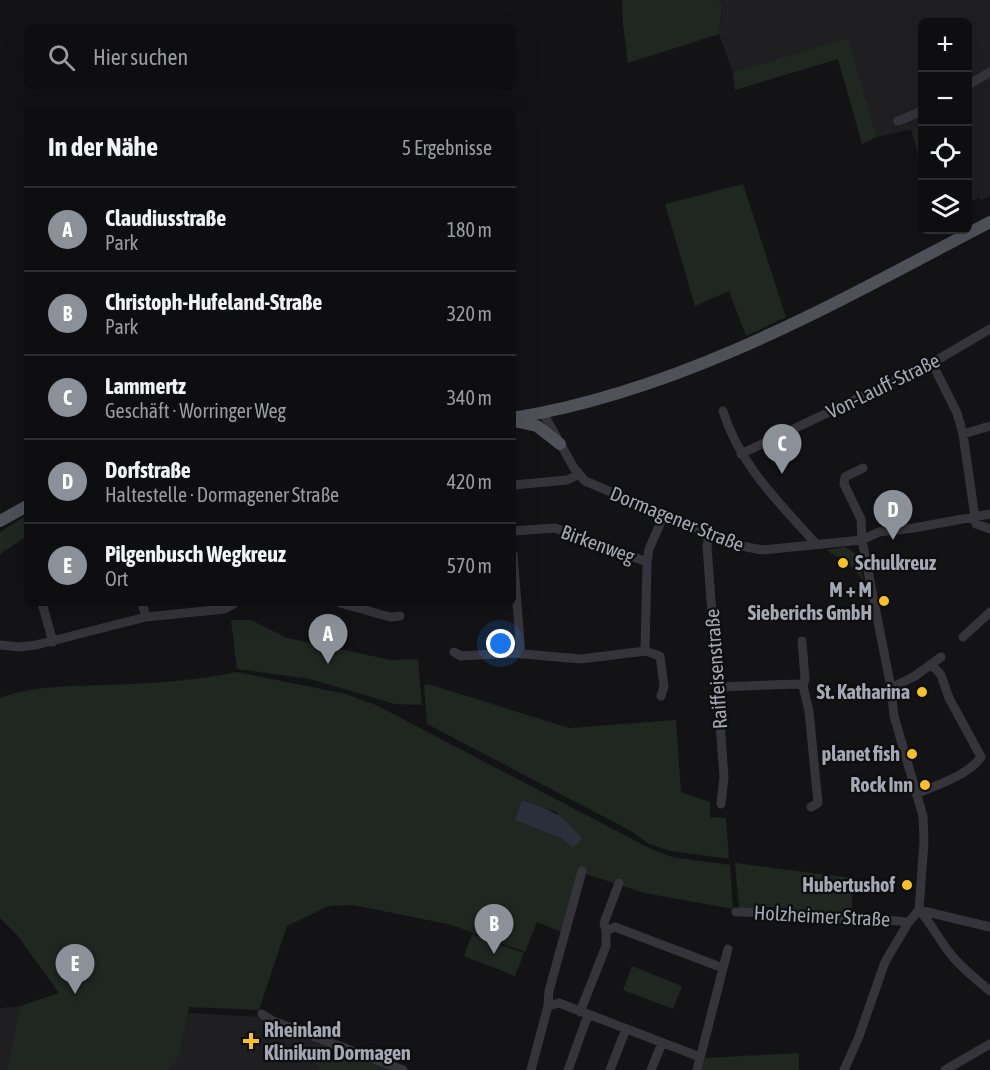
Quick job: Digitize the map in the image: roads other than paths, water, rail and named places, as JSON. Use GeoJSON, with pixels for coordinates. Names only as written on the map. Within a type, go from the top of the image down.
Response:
{"type":"FeatureCollection","features":[{"type":"Feature","properties":{"kind":"main road"},"geometry":{"type":"LineString","coordinates":[[516,419],[615,396],[709,362],[803,318],[990,222]]}},
{"type":"Feature","properties":{"kind":"main road"},"geometry":{"type":"LineString","coordinates":[[516,421],[537,426],[560,444]]}},
{"type":"Feature","properties":{"kind":"main road"},"geometry":{"type":"LineString","coordinates":[[0,521],[24,508]]}},
{"type":"Feature","properties":{"kind":"street"},"geometry":{"type":"LineString","coordinates":[[972,83],[990,72]]}},
{"type":"Feature","properties":{"kind":"street"},"geometry":{"type":"LineString","coordinates":[[898,121],[918,113]]}},
{"type":"Feature","properties":{"kind":"street","name":"Von-Lauff-Straße"},"geometry":{"type":"LineString","coordinates":[[741,454],[932,363],[990,329]]}},
{"type":"Feature","properties":{"kind":"street"},"geometry":{"type":"LineString","coordinates":[[932,363],[957,413],[963,434],[976,524],[990,529]]}},
{"type":"Feature","properties":{"kind":"street"},"geometry":{"type":"LineString","coordinates":[[723,411],[730,435],[753,472],[816,544]]}},
{"type":"Feature","properties":{"kind":"street"},"geometry":{"type":"LineString","coordinates":[[516,485],[567,480],[578,475],[543,413]]}},
{"type":"Feature","properties":{"kind":"street"},"geometry":{"type":"LineString","coordinates":[[963,434],[990,426]]}},
{"type":"Feature","properties":{"kind":"street"},"geometry":{"type":"LineString","coordinates":[[843,1070],[858,1039],[885,962],[908,922],[919,910],[924,842],[923,816],[901,743],[862,540],[861,519],[844,481],[846,477],[863,468]]}},
{"type":"Feature","properties":{"kind":"street","name":"Dormagener Straße"},"geometry":{"type":"LineString","coordinates":[[578,475],[592,484],[709,534],[737,545],[762,550],[862,540],[879,532],[990,514]]}},
{"type":"Feature","properties":{"kind":"street"},"geometry":{"type":"LineString","coordinates":[[645,651],[647,562],[649,549],[664,515]]}},
{"type":"Feature","properties":{"kind":"street","name":"Birkenweg"},"geometry":{"type":"LineString","coordinates":[[516,531],[555,528],[647,562]]}},
{"type":"Feature","properties":{"kind":"street","name":"Raiffeisenstraße"},"geometry":{"type":"LineString","coordinates":[[709,534],[707,546],[724,777],[721,804]]}},
{"type":"Feature","properties":{"kind":"street"},"geometry":{"type":"LineString","coordinates":[[516,596],[521,654]]}},
{"type":"Feature","properties":{"kind":"street"},"geometry":{"type":"LineString","coordinates":[[43,606],[53,642]]}},
{"type":"Feature","properties":{"kind":"street"},"geometry":{"type":"LineString","coordinates":[[143,606],[146,616]]}},
{"type":"Feature","properties":{"kind":"street"},"geometry":{"type":"LineString","coordinates":[[0,645],[19,647],[53,642],[146,616],[225,609],[230,606]]}},
{"type":"Feature","properties":{"kind":"street"},"geometry":{"type":"LineString","coordinates":[[351,606],[390,617],[400,616]]}},
{"type":"Feature","properties":{"kind":"street"},"geometry":{"type":"LineString","coordinates":[[963,637],[990,612]]}},
{"type":"Feature","properties":{"kind":"street"},"geometry":{"type":"LineString","coordinates":[[802,641],[805,679],[803,686],[818,803],[811,807]]}},
{"type":"Feature","properties":{"kind":"street"},"geometry":{"type":"LineString","coordinates":[[454,652],[461,656],[521,654],[581,659],[645,651],[660,656],[664,686],[661,696]]}},
{"type":"Feature","properties":{"kind":"street"},"geometry":{"type":"LineString","coordinates":[[891,688],[932,665],[941,657]]}},
{"type":"Feature","properties":{"kind":"street"},"geometry":{"type":"LineString","coordinates":[[916,794],[967,769],[981,757],[949,698],[941,675],[932,665]]}},
{"type":"Feature","properties":{"kind":"street"},"geometry":{"type":"LineString","coordinates":[[718,687],[798,684],[803,686]]}},
{"type":"Feature","properties":{"kind":"street"},"geometry":{"type":"LineString","coordinates":[[531,1070],[548,1006],[549,991],[582,871]]}},
{"type":"Feature","properties":{"kind":"street"},"geometry":{"type":"LineString","coordinates":[[568,1070],[606,945],[604,922],[619,883]]}},
{"type":"Feature","properties":{"kind":"street"},"geometry":{"type":"LineString","coordinates":[[919,910],[990,927]]}},
{"type":"Feature","properties":{"kind":"street"},"geometry":{"type":"LineString","coordinates":[[919,910],[929,920],[948,951],[962,967],[990,991]]}},
{"type":"Feature","properties":{"kind":"street","name":"Holzheimer Straße"},"geometry":{"type":"LineString","coordinates":[[736,912],[776,912],[870,922],[901,920],[908,922]]}},
{"type":"Feature","properties":{"kind":"street"},"geometry":{"type":"LineString","coordinates":[[606,931],[615,927],[723,968]]}},
{"type":"Feature","properties":{"kind":"street"},"geometry":{"type":"LineString","coordinates":[[696,1070],[728,949]]}},
{"type":"Feature","properties":{"kind":"street"},"geometry":{"type":"LineString","coordinates":[[548,1006],[559,1003],[700,1057]]}},
{"type":"Feature","properties":{"kind":"street"},"geometry":{"type":"LineString","coordinates":[[262,1014],[273,1021],[403,1070]]}},
{"type":"Feature","properties":{"kind":"street"},"geometry":{"type":"LineString","coordinates":[[610,1070],[626,1029]]}},
{"type":"Feature","properties":{"kind":"street"},"geometry":{"type":"LineString","coordinates":[[651,1070],[662,1043]]}},
{"type":"Feature","properties":{"kind":"street"},"geometry":{"type":"LineString","coordinates":[[945,1070],[990,1044]]}},
{"type":"Feature","properties":{"kind":"place","name":"Lammertz"},"geometry":{"type":"Point","coordinates":[782,474]}},
{"type":"Feature","properties":{"kind":"place","name":"Dorfstraße"},"geometry":{"type":"Point","coordinates":[893,540]}},
{"type":"Feature","properties":{"kind":"place","name":"Schulkreuz"},"geometry":{"type":"Point","coordinates":[843,563]}},
{"type":"Feature","properties":{"kind":"place","name":"M + M Sieberichs GmbH"},"geometry":{"type":"Point","coordinates":[884,601]}},
{"type":"Feature","properties":{"kind":"place","name":"Claudiusstraße"},"geometry":{"type":"Point","coordinates":[328,664]}},
{"type":"Feature","properties":{"kind":"place","name":"St. Katharina"},"geometry":{"type":"Point","coordinates":[922,692]}},
{"type":"Feature","properties":{"kind":"place","name":"planet fish"},"geometry":{"type":"Point","coordinates":[912,754]}},
{"type":"Feature","properties":{"kind":"place","name":"Rock Inn"},"geometry":{"type":"Point","coordinates":[925,785]}},
{"type":"Feature","properties":{"kind":"place","name":"Hubertushof"},"geometry":{"type":"Point","coordinates":[907,885]}},
{"type":"Feature","properties":{"kind":"place","name":"Christoph-Hufeland-Straße"},"geometry":{"type":"Point","coordinates":[494,954]}},
{"type":"Feature","properties":{"kind":"place","name":"Pilgenbusch Wegkreuz"},"geometry":{"type":"Point","coordinates":[75,994]}},
{"type":"Feature","properties":{"kind":"place","name":"Rheinland Klinikum Dormagen"},"geometry":{"type":"Point","coordinates":[251,1041]}}]}
